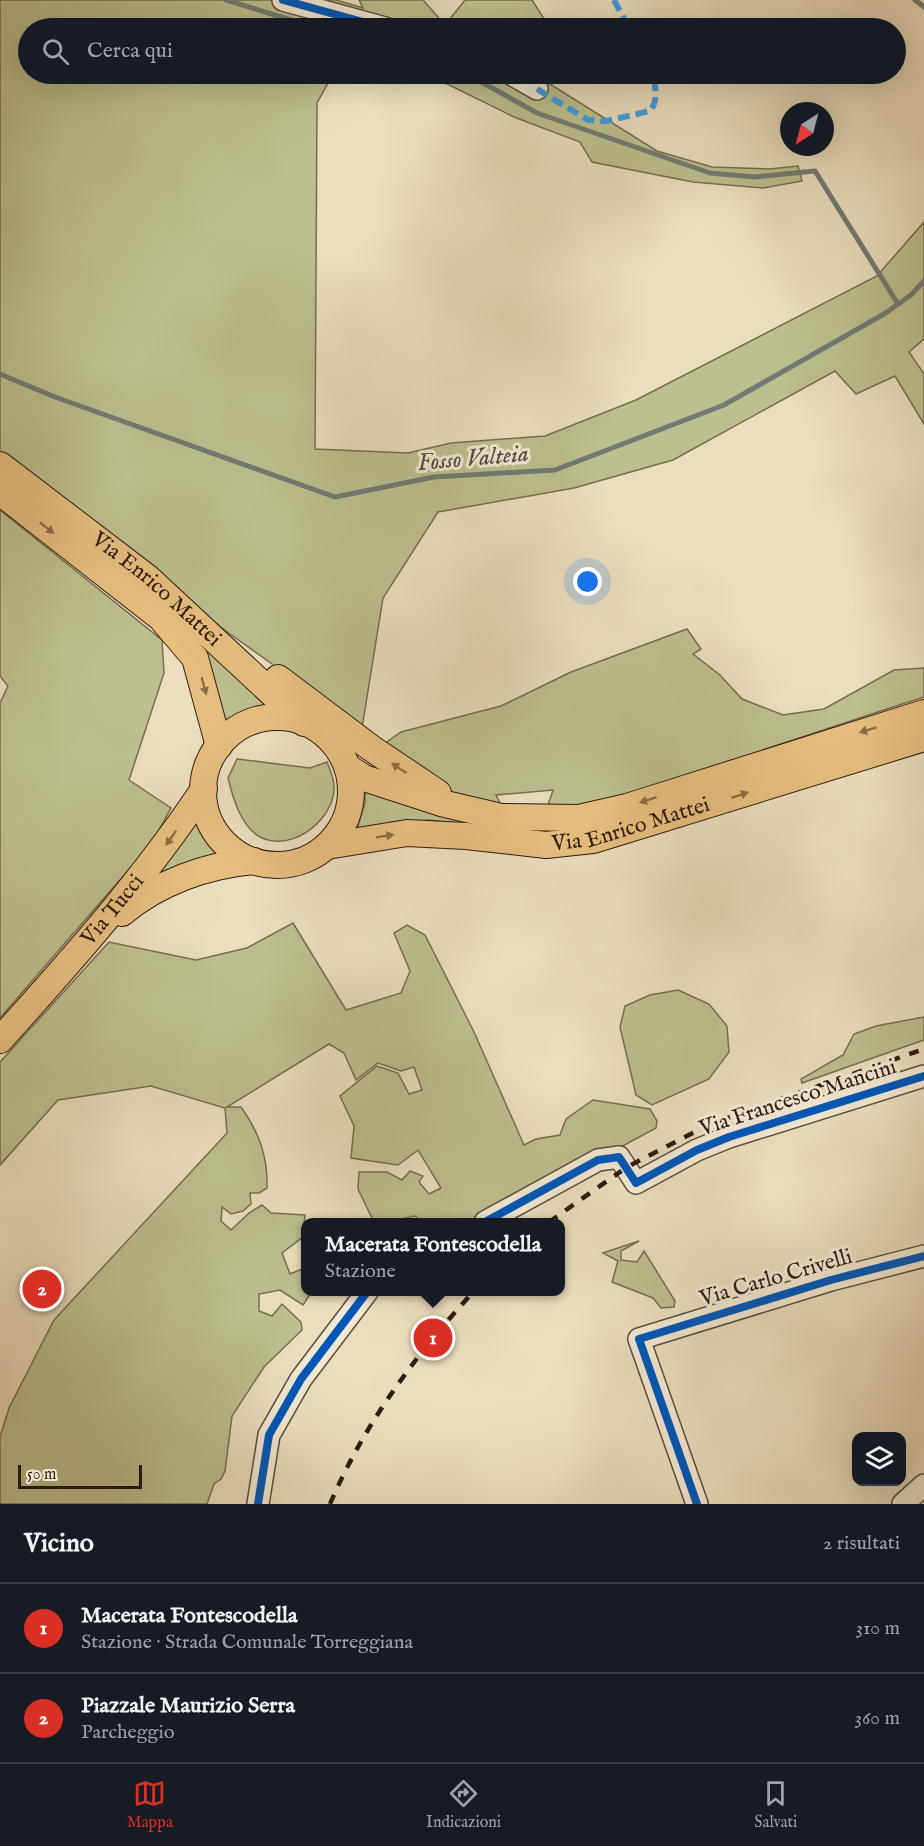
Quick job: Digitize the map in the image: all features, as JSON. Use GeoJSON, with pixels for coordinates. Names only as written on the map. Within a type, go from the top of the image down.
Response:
{"type":"FeatureCollection","features":[{"type":"Feature","properties":{"kind":"main road","name":"Via Enrico Mattei"},"geometry":{"type":"LineString","coordinates":[[0,465],[148,578],[304,723]]}},
{"type":"Feature","properties":{"kind":"main road","name":"Via Enrico Mattei"},"geometry":{"type":"LineString","coordinates":[[0,492],[161,618],[195,658],[210,767]]}},
{"type":"Feature","properties":{"kind":"main road"},"geometry":{"type":"LineString","coordinates":[[148,578],[340,748],[351,781],[350,808],[338,834],[315,855],[286,865],[254,861],[234,851],[215,831],[206,810],[210,767],[238,729],[260,720],[286,718],[304,723],[340,748],[371,748],[464,809]]}},
{"type":"Feature","properties":{"kind":"main road","name":"Via Enrico Mattei"},"geometry":{"type":"LineString","coordinates":[[340,748],[364,778],[464,809],[501,817],[579,818],[627,807],[924,712]]}},
{"type":"Feature","properties":{"kind":"main road","name":"Via Enrico Mattei"},"geometry":{"type":"LineString","coordinates":[[327,846],[407,833],[466,836],[546,845],[593,840],[924,738]]}},
{"type":"Feature","properties":{"kind":"main road","name":"Via Tucci"},"geometry":{"type":"LineString","coordinates":[[90,940],[168,842],[210,767]]}},
{"type":"Feature","properties":{"kind":"main road","name":"Via Tucci"},"geometry":{"type":"LineString","coordinates":[[90,940],[132,904],[170,883],[211,867],[254,861]]}},
{"type":"Feature","properties":{"kind":"main road"},"geometry":{"type":"LineString","coordinates":[[0,1040],[90,940]]}},
{"type":"Feature","properties":{"kind":"street"},"geometry":{"type":"LineString","coordinates":[[283,0],[349,18]]}},
{"type":"Feature","properties":{"kind":"street"},"geometry":{"type":"LineString","coordinates":[[528,84],[537,89]]}},
{"type":"Feature","properties":{"kind":"street","name":"Via Francesco Mancini"},"geometry":{"type":"LineString","coordinates":[[492,1218],[598,1160],[619,1157],[636,1183],[697,1150],[729,1137],[924,1076]]}},
{"type":"Feature","properties":{"kind":"street","name":"Via Carlo Crivelli"},"geometry":{"type":"LineString","coordinates":[[697,1504],[639,1339],[820,1284],[924,1256]]}},
{"type":"Feature","properties":{"kind":"street"},"geometry":{"type":"LineString","coordinates":[[258,1504],[269,1435],[301,1378],[364,1296]]}},
{"type":"Feature","properties":{"kind":"street"},"geometry":{"type":"LineString","coordinates":[[903,1504],[924,1485]]}},
{"type":"Feature","properties":{"kind":"green space"},"geometry":{"type":"Polygon","coordinates":[[[0,0],[336,0],[363,8],[359,0],[423,0],[439,18],[18,18],[18,84],[327,84],[317,103],[315,449],[408,453],[451,443],[545,436],[636,400],[877,276],[924,222],[924,339],[909,352],[924,374],[924,424],[895,376],[856,394],[835,371],[673,460],[574,488],[438,512],[383,598],[362,728],[230,634],[0,461],[0,0]]]}},
{"type":"Feature","properties":{"kind":"green space"},"geometry":{"type":"Polygon","coordinates":[[[465,0],[532,0],[544,18],[451,18],[465,0]]]}},
{"type":"Feature","properties":{"kind":"green space"},"geometry":{"type":"Polygon","coordinates":[[[447,84],[550,84],[657,151],[712,167],[769,169],[798,166],[802,181],[763,188],[693,182],[592,162],[580,142],[514,117],[447,84]]]}},
{"type":"Feature","properties":{"kind":"green space"},"geometry":{"type":"Polygon","coordinates":[[[0,510],[162,640],[164,673],[129,780],[171,808],[151,844],[0,1018],[0,703],[8,686],[0,676],[0,510]]]}},
{"type":"Feature","properties":{"kind":"green space"},"geometry":{"type":"Polygon","coordinates":[[[687,629],[701,649],[693,654],[720,675],[742,699],[783,715],[824,709],[894,670],[924,668],[924,697],[637,791],[601,801],[565,807],[547,808],[553,790],[496,795],[502,807],[443,790],[384,744],[401,732],[501,706],[571,672],[687,629]]]}},
{"type":"Feature","properties":{"kind":"green space"},"geometry":{"type":"Polygon","coordinates":[[[199,637],[271,707],[247,712],[225,724],[211,667],[197,644],[199,637]]]}},
{"type":"Feature","properties":{"kind":"green space"},"geometry":{"type":"Polygon","coordinates":[[[237,759],[310,768],[327,762],[334,785],[333,797],[328,809],[321,820],[299,836],[274,841],[262,838],[243,820],[232,794],[228,778],[237,759]]]}},
{"type":"Feature","properties":{"kind":"green space"},"geometry":{"type":"Polygon","coordinates":[[[365,788],[476,821],[476,825],[428,820],[357,829],[365,803],[365,788]]]}},
{"type":"Feature","properties":{"kind":"green space"},"geometry":{"type":"Polygon","coordinates":[[[198,819],[212,845],[223,854],[146,884],[198,819]]]}},
{"type":"Feature","properties":{"kind":"green space"},"geometry":{"type":"Polygon","coordinates":[[[293,923],[346,1010],[401,993],[410,971],[394,933],[407,925],[425,935],[474,1032],[524,1145],[536,1139],[560,1135],[566,1119],[593,1100],[650,1109],[657,1121],[656,1128],[488,1218],[417,1218],[415,1216],[372,1218],[358,1189],[359,1172],[387,1172],[402,1180],[410,1171],[423,1176],[419,1182],[429,1194],[441,1188],[418,1150],[398,1165],[351,1158],[354,1126],[340,1096],[377,1066],[398,1073],[409,1094],[422,1090],[414,1067],[401,1071],[378,1063],[356,1080],[344,1053],[329,1044],[227,1107],[241,1107],[253,1126],[264,1155],[267,1188],[259,1193],[250,1193],[251,1204],[243,1211],[231,1214],[222,1207],[221,1221],[231,1230],[249,1213],[262,1205],[271,1213],[305,1215],[305,1218],[301,1218],[301,1239],[282,1253],[290,1274],[301,1269],[301,1296],[309,1296],[303,1305],[280,1290],[259,1294],[259,1311],[272,1316],[282,1304],[301,1322],[302,1330],[264,1367],[232,1416],[225,1471],[221,1479],[214,1484],[207,1504],[0,1504],[0,1437],[9,1408],[54,1320],[227,1133],[225,1108],[151,1086],[58,1100],[0,1165],[0,1062],[109,942],[196,960],[247,948],[293,923]]]}},
{"type":"Feature","properties":{"kind":"green space"},"geometry":{"type":"Polygon","coordinates":[[[678,990],[709,1004],[727,1026],[729,1052],[709,1079],[652,1105],[636,1095],[620,1027],[625,1006],[650,995],[678,990]]]}},
{"type":"Feature","properties":{"kind":"green space"},"geometry":{"type":"Polygon","coordinates":[[[924,1017],[924,1040],[802,1083],[801,1079],[843,1055],[854,1034],[876,1026],[924,1017]]]}},
{"type":"Feature","properties":{"kind":"green space"},"geometry":{"type":"Polygon","coordinates":[[[639,1241],[621,1251],[621,1260],[637,1262],[644,1251],[675,1301],[674,1307],[661,1308],[653,1298],[612,1282],[618,1261],[603,1253],[639,1241]]]}},
{"type":"Feature","properties":{"kind":"waterway"},"geometry":{"type":"LineString","coordinates":[[226,0],[284,18]]}},
{"type":"Feature","properties":{"kind":"waterway"},"geometry":{"type":"LineString","coordinates":[[915,0],[924,7]]}},
{"type":"Feature","properties":{"kind":"waterway"},"geometry":{"type":"LineString","coordinates":[[485,84],[537,113],[710,173],[755,177],[815,171],[898,304]]}},
{"type":"Feature","properties":{"kind":"waterway","name":"Fosso Valteia"},"geometry":{"type":"LineString","coordinates":[[0,374],[55,397],[335,497],[434,477],[555,470],[724,405],[884,314],[911,295],[924,281]]}},
{"type":"Feature","properties":{"kind":"railway"},"geometry":{"type":"LineString","coordinates":[[555,1218],[627,1167],[710,1124],[924,1049]]}},
{"type":"Feature","properties":{"kind":"railway"},"geometry":{"type":"LineString","coordinates":[[330,1504],[359,1446],[392,1392],[470,1296]]}},
{"type":"Feature","properties":{"kind":"marked path"},"geometry":{"type":"LineString","coordinates":[[614,0],[624,18]]}},
{"type":"Feature","properties":{"kind":"marked path"},"geometry":{"type":"LineString","coordinates":[[537,89],[588,120],[606,121],[650,111],[656,98],[654,84]]}},
{"type":"Feature","properties":{"kind":"cycle path"},"geometry":{"type":"LineString","coordinates":[[283,0],[349,18]]}},
{"type":"Feature","properties":{"kind":"cycle path"},"geometry":{"type":"LineString","coordinates":[[492,1218],[598,1160],[619,1157],[636,1183],[697,1150],[729,1137],[924,1076]]}},
{"type":"Feature","properties":{"kind":"cycle path"},"geometry":{"type":"LineString","coordinates":[[697,1504],[639,1339],[831,1280],[924,1256]]}},
{"type":"Feature","properties":{"kind":"cycle path"},"geometry":{"type":"LineString","coordinates":[[258,1504],[269,1435],[301,1379],[364,1296]]}},
{"type":"Feature","properties":{"kind":"place","name":"Piazzale Maurizio Serra"},"geometry":{"type":"Point","coordinates":[42,1289]}},
{"type":"Feature","properties":{"kind":"place","name":"Macerata Fontescodella"},"geometry":{"type":"Point","coordinates":[433,1338]}}]}
